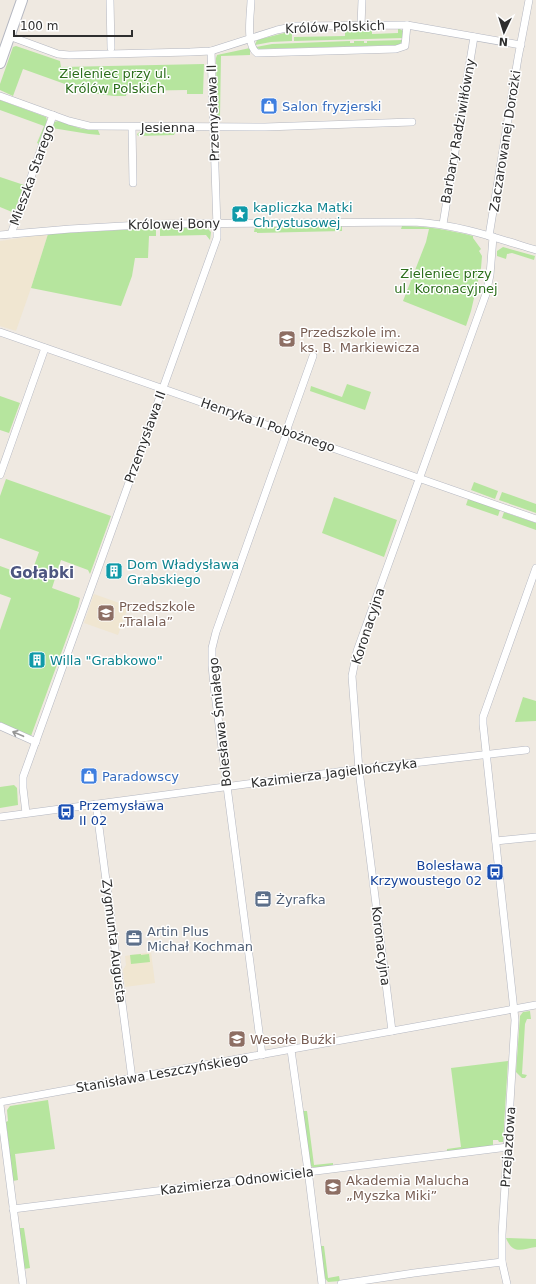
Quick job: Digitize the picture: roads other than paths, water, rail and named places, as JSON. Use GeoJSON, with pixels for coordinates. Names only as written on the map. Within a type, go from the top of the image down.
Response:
{"type":"FeatureCollection","features":[{"type":"Feature","properties":{"kind":"street"},"geometry":{"type":"LineString","coordinates":[[0,63],[22,0]]}},
{"type":"Feature","properties":{"kind":"street"},"geometry":{"type":"LineString","coordinates":[[110,0],[111,48]]}},
{"type":"Feature","properties":{"kind":"street"},"geometry":{"type":"LineString","coordinates":[[251,0],[250,38],[254,51],[257,52],[396,50],[405,46],[407,25]]}},
{"type":"Feature","properties":{"kind":"street"},"geometry":{"type":"LineString","coordinates":[[361,25],[362,0]]}},
{"type":"Feature","properties":{"kind":"street","name":"Zaczarowanej Dorożki"},"geometry":{"type":"LineString","coordinates":[[491,237],[529,0]]}},
{"type":"Feature","properties":{"kind":"street","name":"Królów Polskich"},"geometry":{"type":"LineString","coordinates":[[9,36],[64,55],[211,51],[286,27],[296,26],[407,25],[521,45]]}},
{"type":"Feature","properties":{"kind":"street","name":"Barbary Radziwiłłówny"},"geometry":{"type":"LineString","coordinates":[[442,224],[474,37]]}},
{"type":"Feature","properties":{"kind":"street","name":"Przemysława II"},"geometry":{"type":"LineString","coordinates":[[26,813],[22,781],[216,238],[217,223],[211,51]]}},
{"type":"Feature","properties":{"kind":"street","name":"Jesienna"},"geometry":{"type":"LineString","coordinates":[[0,96],[53,115],[90,126],[326,126],[412,122]]}},
{"type":"Feature","properties":{"kind":"street","name":"Mieszka Starego"},"geometry":{"type":"LineString","coordinates":[[11,234],[53,115]]}},
{"type":"Feature","properties":{"kind":"street"},"geometry":{"type":"LineString","coordinates":[[132,127],[134,183]]}},
{"type":"Feature","properties":{"kind":"street","name":"Królowej Bony"},"geometry":{"type":"LineString","coordinates":[[0,235],[121,225],[414,222],[442,224],[536,250]]}},
{"type":"Feature","properties":{"kind":"street","name":"Koronacyjna"},"geometry":{"type":"LineString","coordinates":[[392,1031],[359,770],[353,669],[357,651],[486,294],[490,276],[491,237]]}},
{"type":"Feature","properties":{"kind":"street","name":"Henryka II Pobożnego"},"geometry":{"type":"LineString","coordinates":[[0,332],[536,519]]}},
{"type":"Feature","properties":{"kind":"street"},"geometry":{"type":"LineString","coordinates":[[0,474],[45,348]]}},
{"type":"Feature","properties":{"kind":"street","name":"Bolesława Śmiałego"},"geometry":{"type":"LineString","coordinates":[[262,1055],[212,666],[212,648],[216,632],[313,356]]}},
{"type":"Feature","properties":{"kind":"street","name":"Przejazdowa"},"geometry":{"type":"LineString","coordinates":[[507,1284],[502,1262],[502,1235],[515,1029],[483,717],[536,568]]}},
{"type":"Feature","properties":{"kind":"street"},"geometry":{"type":"LineString","coordinates":[[0,726],[36,742]]}},
{"type":"Feature","properties":{"kind":"street","name":"Kazimierza Jagiellończyka"},"geometry":{"type":"LineString","coordinates":[[0,817],[359,770],[526,750]]}},
{"type":"Feature","properties":{"kind":"street","name":"Zygmunta Augusta"},"geometry":{"type":"LineString","coordinates":[[96,804],[132,1079]]}},
{"type":"Feature","properties":{"kind":"street"},"geometry":{"type":"LineString","coordinates":[[496,841],[536,837]]}},
{"type":"Feature","properties":{"kind":"street","name":"Stanisława Leszczyńskiego"},"geometry":{"type":"LineString","coordinates":[[0,1104],[536,1005]]}},
{"type":"Feature","properties":{"kind":"street"},"geometry":{"type":"LineString","coordinates":[[291,1050],[322,1284]]}},
{"type":"Feature","properties":{"kind":"street"},"geometry":{"type":"LineString","coordinates":[[0,1104],[23,1284]]}},
{"type":"Feature","properties":{"kind":"street","name":"Kazimierza Odnowiciela"},"geometry":{"type":"LineString","coordinates":[[13,1209],[508,1147]]}},
{"type":"Feature","properties":{"kind":"street"},"geometry":{"type":"LineString","coordinates":[[341,1284],[502,1262]]}},
{"type":"Feature","properties":{"kind":"place","name":"Salon fryzjerski"},"geometry":{"type":"Point","coordinates":[269,106]}},
{"type":"Feature","properties":{"kind":"place","name":"kapliczka Matki Chrystusowej"},"geometry":{"type":"Point","coordinates":[240,214]}},
{"type":"Feature","properties":{"kind":"place","name":"Przedszkole im. ks. B. Markiewicza"},"geometry":{"type":"Point","coordinates":[287,339]}},
{"type":"Feature","properties":{"kind":"place","name":"Dom Władysława Grabskiego"},"geometry":{"type":"Point","coordinates":[114,571]}},
{"type":"Feature","properties":{"kind":"place","name":"Przedszkole „Tralala”"},"geometry":{"type":"Point","coordinates":[106,613]}},
{"type":"Feature","properties":{"kind":"place","name":"Willa \"Grabkowo\""},"geometry":{"type":"Point","coordinates":[37,660]}},
{"type":"Feature","properties":{"kind":"place","name":"Paradowscy"},"geometry":{"type":"Point","coordinates":[89,776]}},
{"type":"Feature","properties":{"kind":"place","name":"Przemysława II 02"},"geometry":{"type":"Point","coordinates":[66,812]}},
{"type":"Feature","properties":{"kind":"place","name":"Bolesława Krzywoustego 02"},"geometry":{"type":"Point","coordinates":[495,872]}},
{"type":"Feature","properties":{"kind":"place","name":"Żyrafka"},"geometry":{"type":"Point","coordinates":[263,899]}},
{"type":"Feature","properties":{"kind":"place","name":"Artin Plus Michał Kochman"},"geometry":{"type":"Point","coordinates":[134,938]}},
{"type":"Feature","properties":{"kind":"place","name":"Wesołe Buźki"},"geometry":{"type":"Point","coordinates":[237,1039]}},
{"type":"Feature","properties":{"kind":"place","name":"Akademia Malucha „Myszka Miki”"},"geometry":{"type":"Point","coordinates":[333,1187]}},
{"type":"Feature","properties":{"kind":"district","name":"Gołąbki"},"geometry":{"type":"Point","coordinates":[42,573]}},
{"type":"Feature","properties":{"kind":"park label","name":"Zieleniec przy ul. Królów Polskich"},"geometry":{"type":"Point","coordinates":[115,80]}},
{"type":"Feature","properties":{"kind":"park label","name":"Zieleniec przy ul. Koronacyjnej"},"geometry":{"type":"Point","coordinates":[446,280]}}]}
